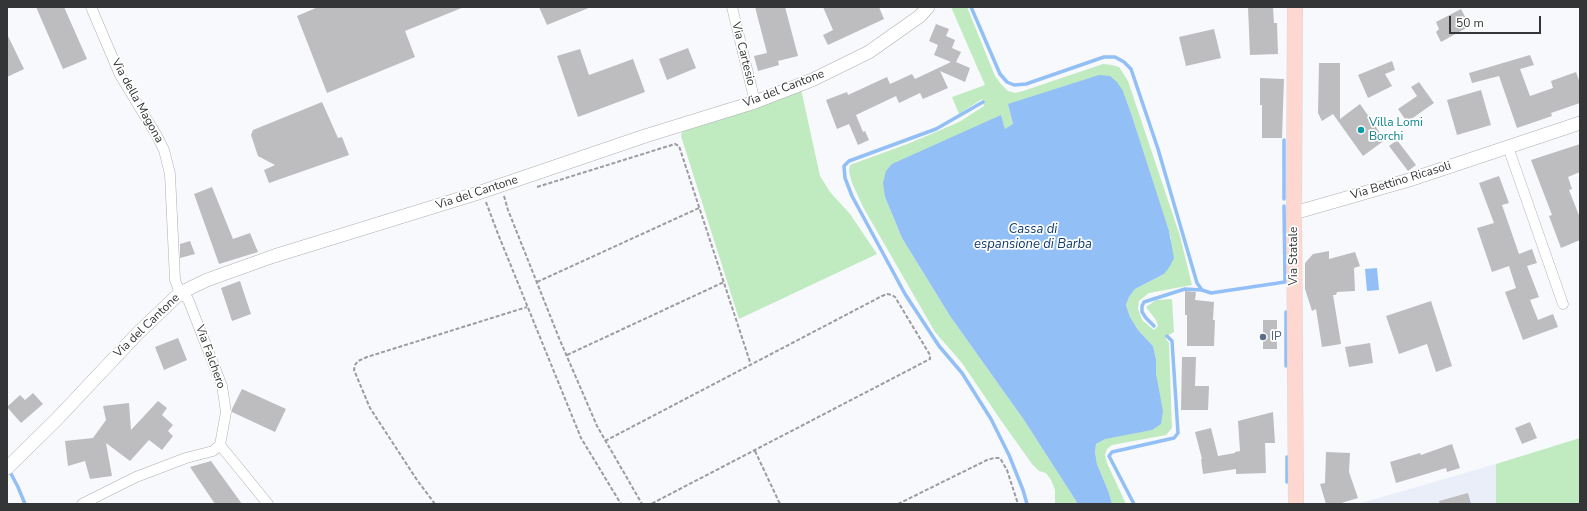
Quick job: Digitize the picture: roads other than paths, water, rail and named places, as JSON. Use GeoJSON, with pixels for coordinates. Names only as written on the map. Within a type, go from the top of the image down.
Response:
{"type":"FeatureCollection","features":[{"type":"Feature","properties":{"kind":"main road","name":"Via Statale"},"geometry":{"type":"LineString","coordinates":[[1295,7],[1294,209],[1296,504]]}},
{"type":"Feature","properties":{"kind":"street","name":"Via della Magona"},"geometry":{"type":"LineString","coordinates":[[91,7],[120,75],[164,150],[170,174],[175,280],[180,293]]}},
{"type":"Feature","properties":{"kind":"street","name":"Via Cartesio"},"geometry":{"type":"LineString","coordinates":[[732,7],[755,102]]}},
{"type":"Feature","properties":{"kind":"street","name":"Via del Cantone"},"geometry":{"type":"LineString","coordinates":[[7,468],[56,420],[138,333],[180,293],[206,280],[274,256],[484,191],[502,191],[645,136],[755,102],[812,80],[869,52],[920,16],[928,7]]}},
{"type":"Feature","properties":{"kind":"street","name":"Via Bettino Ricasoli"},"geometry":{"type":"LineString","coordinates":[[1294,209],[1301,211],[1402,182],[1580,123]]}},
{"type":"Feature","properties":{"kind":"street"},"geometry":{"type":"LineString","coordinates":[[1508,147],[1562,304]]}},
{"type":"Feature","properties":{"kind":"street","name":"Via Falchero"},"geometry":{"type":"LineString","coordinates":[[180,293],[188,299],[222,386],[226,412],[220,445]]}},
{"type":"Feature","properties":{"kind":"street"},"geometry":{"type":"LineString","coordinates":[[82,504],[136,477],[186,458],[214,451],[220,445],[268,504]]}},
{"type":"Feature","properties":{"kind":"water","name":"Cassa di espansione di Barba"},"geometry":{"type":"Polygon","coordinates":[[[1099,75],[1110,76],[1117,82],[1123,91],[1169,231],[1174,258],[1164,274],[1135,289],[1129,297],[1126,305],[1130,317],[1138,330],[1153,346],[1156,359],[1156,374],[1163,411],[1161,424],[1152,430],[1105,439],[1096,444],[1095,452],[1097,464],[1112,504],[1078,504],[1024,420],[950,316],[902,238],[885,197],[883,183],[886,171],[892,164],[1001,115],[1005,129],[1013,124],[1008,104],[1099,75]]]}},
{"type":"Feature","properties":{"kind":"water"},"geometry":{"type":"Polygon","coordinates":[[[1377,268],[1379,290],[1367,291],[1365,269],[1377,268]]]}},
{"type":"Feature","properties":{"kind":"waterway"},"geometry":{"type":"LineString","coordinates":[[971,7],[1000,74],[1007,82],[1014,85],[1026,84],[1104,57],[1115,57],[1124,62],[1131,69],[1158,149],[1197,283],[1202,290],[1211,293],[1285,282],[1284,206]]}},
{"type":"Feature","properties":{"kind":"waterway"},"geometry":{"type":"LineString","coordinates":[[983,102],[936,129],[849,161],[844,166],[845,178],[852,196],[905,294],[939,346],[962,373],[991,419],[1009,455],[1027,504]]}},
{"type":"Feature","properties":{"kind":"waterway"},"geometry":{"type":"LineString","coordinates":[[1284,140],[1284,199]]}},
{"type":"Feature","properties":{"kind":"waterway"},"geometry":{"type":"LineString","coordinates":[[1154,326],[1142,312],[1144,302],[1185,289],[1202,290]]}},
{"type":"Feature","properties":{"kind":"waterway"},"geometry":{"type":"LineString","coordinates":[[1286,312],[1286,366]]}},
{"type":"Feature","properties":{"kind":"waterway"},"geometry":{"type":"LineString","coordinates":[[1134,504],[1109,456],[1112,452],[1174,438],[1178,433],[1172,341],[1167,336]]}},
{"type":"Feature","properties":{"kind":"waterway"},"geometry":{"type":"LineString","coordinates":[[1287,457],[1287,482]]}},
{"type":"Feature","properties":{"kind":"waterway"},"geometry":{"type":"LineString","coordinates":[[9,470],[25,504]]}},
{"type":"Feature","properties":{"kind":"place","name":"Villa Lomi Borchi"},"geometry":{"type":"Point","coordinates":[1361,130]}},
{"type":"Feature","properties":{"kind":"place","name":"IP"},"geometry":{"type":"Point","coordinates":[1263,337]}}]}
